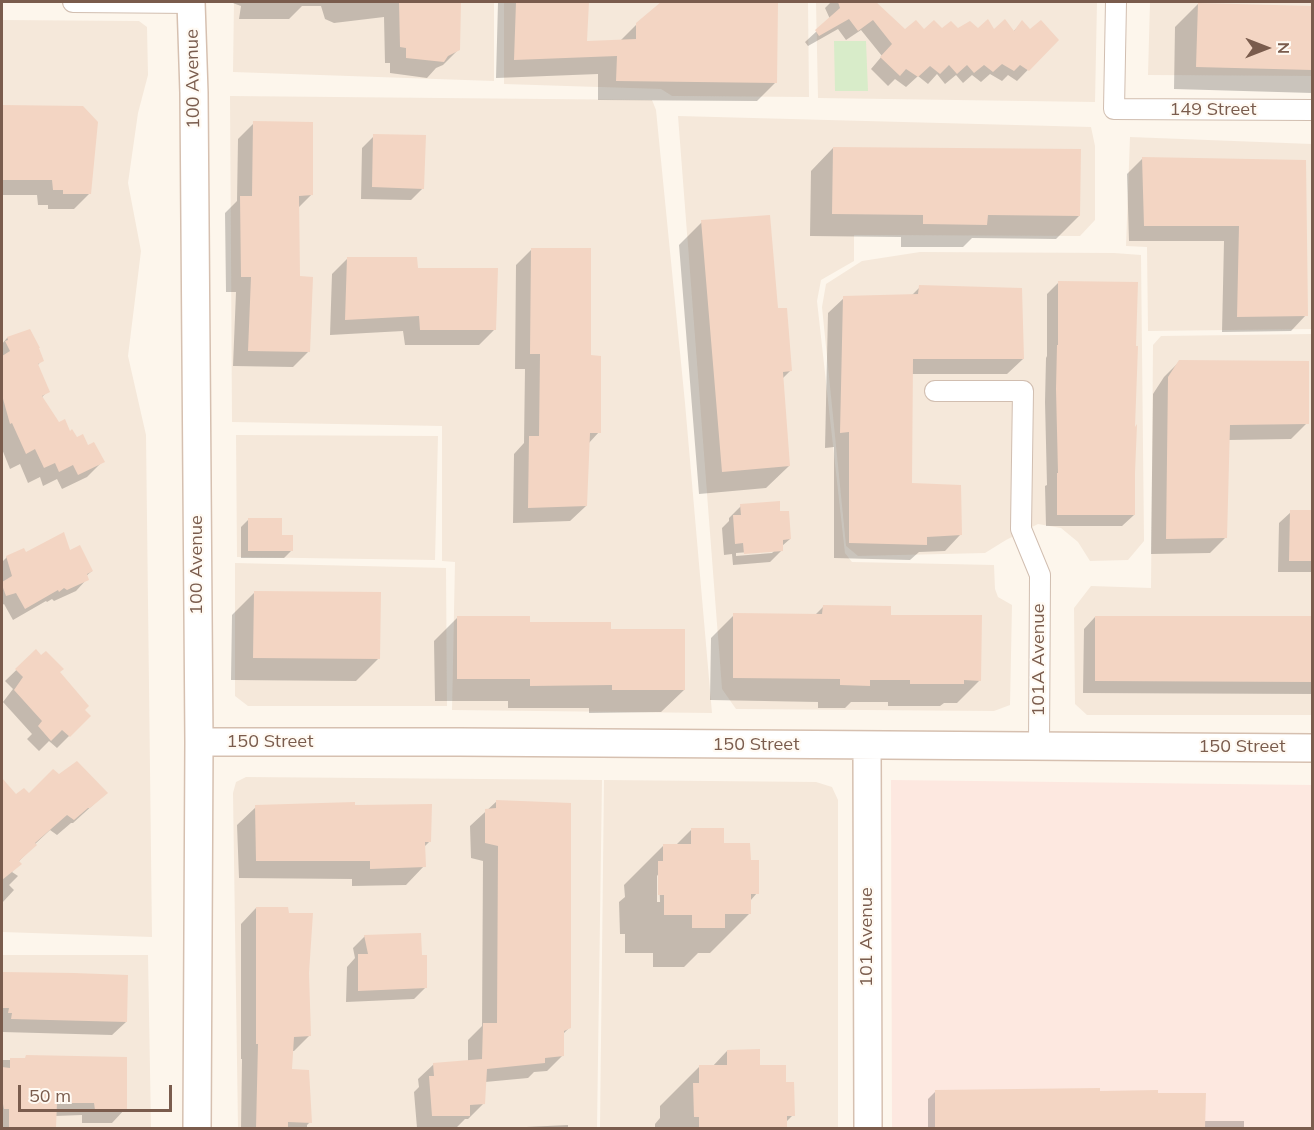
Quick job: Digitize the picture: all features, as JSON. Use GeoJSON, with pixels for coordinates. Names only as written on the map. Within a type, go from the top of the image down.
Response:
{"type":"FeatureCollection","features":[{"type":"Feature","properties":{"kind":"main road","name":"100 Avenue"},"geometry":{"type":"LineString","coordinates":[[191,2],[194,93],[199,742],[197,1128]]}},
{"type":"Feature","properties":{"kind":"main road","name":"150 Street"},"geometry":{"type":"LineString","coordinates":[[199,742],[459,741],[1312,748]]}},
{"type":"Feature","properties":{"kind":"main road","name":"101 Avenue"},"geometry":{"type":"LineString","coordinates":[[867,745],[868,1128]]}},
{"type":"Feature","properties":{"kind":"street"},"geometry":{"type":"LineString","coordinates":[[73,2],[191,2]]}},
{"type":"Feature","properties":{"kind":"street","name":"149 Street"},"geometry":{"type":"LineString","coordinates":[[1116,2],[1114,109],[1312,110]]}},
{"type":"Feature","properties":{"kind":"street","name":"101A Avenue"},"geometry":{"type":"LineString","coordinates":[[935,391],[1023,392],[1021,529],[1040,575],[1039,745]]}},
{"type":"Feature","properties":{"kind":"shaded area"},"geometry":{"type":"Polygon","coordinates":[[[234,2],[494,2],[494,81],[233,72],[234,2]]]}},
{"type":"Feature","properties":{"kind":"shaded area"},"geometry":{"type":"Polygon","coordinates":[[[504,2],[808,2],[809,97],[672,96],[661,89],[504,84],[504,2]]]}},
{"type":"Feature","properties":{"kind":"shaded area"},"geometry":{"type":"Polygon","coordinates":[[[816,2],[1097,2],[1095,102],[818,98],[816,2]]]}},
{"type":"Feature","properties":{"kind":"shaded area"},"geometry":{"type":"Polygon","coordinates":[[[1150,2],[1312,2],[1312,76],[1148,75],[1150,2]]]}},
{"type":"Feature","properties":{"kind":"shaded area"},"geometry":{"type":"Polygon","coordinates":[[[2,20],[139,21],[147,27],[148,75],[138,113],[128,183],[141,251],[128,356],[146,435],[152,937],[2,932],[2,20]]]}},
{"type":"Feature","properties":{"kind":"shaded area"},"geometry":{"type":"Polygon","coordinates":[[[230,96],[652,100],[656,110],[685,403],[712,713],[452,710],[455,562],[442,561],[442,426],[232,422],[230,96]]]}},
{"type":"Feature","properties":{"kind":"shaded area"},"geometry":{"type":"Polygon","coordinates":[[[678,116],[1091,127],[1095,146],[1095,220],[1080,236],[854,235],[854,261],[821,280],[817,301],[845,553],[852,562],[994,565],[995,589],[998,597],[1012,605],[1010,705],[994,711],[736,709],[722,689],[678,116]]]}},
{"type":"Feature","properties":{"kind":"shaded area"},"geometry":{"type":"Polygon","coordinates":[[[1130,137],[1312,144],[1312,329],[1148,331],[1147,247],[1126,246],[1130,137]]]}},
{"type":"Feature","properties":{"kind":"shaded area"},"geometry":{"type":"Polygon","coordinates":[[[920,252],[1141,255],[1144,541],[1128,560],[1090,561],[1078,542],[1061,528],[1038,524],[985,553],[858,556],[846,546],[822,307],[826,284],[862,261],[920,252]]]}},
{"type":"Feature","properties":{"kind":"shaded area"},"geometry":{"type":"Polygon","coordinates":[[[1312,334],[1312,715],[1087,715],[1075,704],[1074,608],[1091,586],[1151,588],[1153,345],[1161,336],[1312,334]]]}},
{"type":"Feature","properties":{"kind":"shaded area"},"geometry":{"type":"Polygon","coordinates":[[[236,435],[438,436],[435,560],[237,557],[236,435]]]}},
{"type":"Feature","properties":{"kind":"shaded area"},"geometry":{"type":"Polygon","coordinates":[[[235,563],[446,568],[447,706],[248,706],[235,696],[235,563]]]}},
{"type":"Feature","properties":{"kind":"shaded area"},"geometry":{"type":"Polygon","coordinates":[[[246,777],[602,780],[597,1128],[238,1128],[233,793],[236,782],[246,777]]]}},
{"type":"Feature","properties":{"kind":"shaded area"},"geometry":{"type":"Polygon","coordinates":[[[604,780],[816,782],[832,787],[838,800],[838,1128],[600,1128],[604,780]]]}},
{"type":"Feature","properties":{"kind":"shaded area"},"geometry":{"type":"Polygon","coordinates":[[[891,780],[1312,785],[1312,1128],[892,1128],[891,780]]]}},
{"type":"Feature","properties":{"kind":"shaded area"},"geometry":{"type":"Polygon","coordinates":[[[2,955],[148,955],[151,1128],[2,1128],[2,955]]]}},
{"type":"Feature","properties":{"kind":"green space"},"geometry":{"type":"Polygon","coordinates":[[[834,41],[866,41],[868,91],[835,91],[834,41]]]}},
{"type":"Feature","properties":{"kind":"building"},"geometry":{"type":"Polygon","coordinates":[[[399,2],[461,2],[460,50],[448,56],[444,62],[406,58],[406,48],[400,47],[399,2]]]}},
{"type":"Feature","properties":{"kind":"building"},"geometry":{"type":"Polygon","coordinates":[[[516,2],[589,2],[587,41],[636,39],[636,23],[661,2],[778,3],[777,83],[616,81],[617,56],[514,60],[516,2]]]}},
{"type":"Feature","properties":{"kind":"building"},"geometry":{"type":"Polygon","coordinates":[[[838,2],[876,2],[905,29],[916,20],[924,29],[934,20],[942,28],[951,21],[958,28],[970,21],[978,28],[988,19],[994,29],[1005,19],[1014,31],[1022,20],[1030,29],[1041,20],[1059,40],[1029,71],[1020,65],[1014,71],[1002,64],[993,72],[984,65],[974,73],[967,65],[957,74],[949,65],[940,74],[930,66],[918,77],[906,69],[900,76],[880,57],[892,44],[873,20],[858,31],[849,19],[819,36],[815,30],[840,8],[838,2]]]}},
{"type":"Feature","properties":{"kind":"building"},"geometry":{"type":"Polygon","coordinates":[[[1198,3],[1312,6],[1312,70],[1196,67],[1198,3]]]}},
{"type":"Feature","properties":{"kind":"building"},"geometry":{"type":"Polygon","coordinates":[[[2,105],[83,106],[98,122],[91,194],[63,194],[63,190],[53,190],[52,180],[2,180],[2,105]]]}},
{"type":"Feature","properties":{"kind":"building"},"geometry":{"type":"Polygon","coordinates":[[[253,121],[313,122],[313,195],[299,196],[300,276],[313,277],[310,352],[248,351],[251,277],[241,277],[240,196],[252,196],[253,121]]]}},
{"type":"Feature","properties":{"kind":"building"},"geometry":{"type":"Polygon","coordinates":[[[373,134],[426,135],[424,189],[372,187],[373,134]]]}},
{"type":"Feature","properties":{"kind":"building"},"geometry":{"type":"Polygon","coordinates":[[[833,147],[1081,149],[1080,216],[988,215],[987,225],[923,224],[923,215],[832,214],[833,147]]]}},
{"type":"Feature","properties":{"kind":"building"},"geometry":{"type":"Polygon","coordinates":[[[1142,157],[1306,160],[1308,316],[1237,317],[1239,226],[1144,226],[1142,157]]]}},
{"type":"Feature","properties":{"kind":"building"},"geometry":{"type":"Polygon","coordinates":[[[770,215],[778,308],[787,308],[792,371],[783,372],[790,466],[722,472],[701,220],[770,215]]]}},
{"type":"Feature","properties":{"kind":"building"},"geometry":{"type":"Polygon","coordinates":[[[531,248],[591,248],[591,355],[601,356],[601,433],[590,433],[587,506],[528,508],[529,436],[539,436],[540,354],[530,354],[531,248]]]}},
{"type":"Feature","properties":{"kind":"building"},"geometry":{"type":"Polygon","coordinates":[[[347,257],[417,257],[418,268],[498,268],[496,330],[420,330],[419,316],[345,320],[347,257]]]}},
{"type":"Feature","properties":{"kind":"building"},"geometry":{"type":"Polygon","coordinates":[[[1058,281],[1138,282],[1135,515],[1057,515],[1058,281]]]}},
{"type":"Feature","properties":{"kind":"building"},"geometry":{"type":"Polygon","coordinates":[[[919,285],[1022,288],[1024,359],[913,359],[912,483],[961,485],[962,535],[927,537],[927,545],[849,543],[849,432],[840,433],[843,296],[918,294],[919,285]]]}},
{"type":"Feature","properties":{"kind":"building"},"geometry":{"type":"Polygon","coordinates":[[[30,329],[40,348],[44,361],[38,364],[50,392],[42,396],[59,422],[65,419],[70,431],[72,429],[77,437],[83,434],[88,445],[94,442],[105,462],[78,475],[73,465],[59,472],[55,463],[44,468],[35,449],[26,454],[12,423],[10,424],[2,395],[2,356],[10,351],[5,341],[8,340],[7,337],[30,329]]]}},
{"type":"Feature","properties":{"kind":"building"},"geometry":{"type":"Polygon","coordinates":[[[1179,360],[1309,361],[1309,424],[1230,425],[1227,538],[1166,539],[1168,377],[1179,360]]]}},
{"type":"Feature","properties":{"kind":"building"},"geometry":{"type":"Polygon","coordinates":[[[780,501],[780,511],[789,511],[791,539],[783,540],[783,551],[744,554],[743,543],[735,544],[733,515],[741,515],[740,504],[780,501]]]}},
{"type":"Feature","properties":{"kind":"building"},"geometry":{"type":"Polygon","coordinates":[[[1290,510],[1312,510],[1312,561],[1289,561],[1290,510]]]}},
{"type":"Feature","properties":{"kind":"building"},"geometry":{"type":"Polygon","coordinates":[[[248,518],[282,518],[282,535],[293,535],[293,551],[248,551],[248,518]]]}},
{"type":"Feature","properties":{"kind":"building"},"geometry":{"type":"Polygon","coordinates":[[[64,532],[70,550],[80,545],[93,571],[87,574],[89,580],[67,590],[64,588],[59,592],[58,590],[25,609],[16,593],[6,596],[2,582],[12,576],[6,556],[24,548],[26,552],[64,532]]]}},
{"type":"Feature","properties":{"kind":"building"},"geometry":{"type":"Polygon","coordinates":[[[254,591],[381,592],[380,659],[253,658],[254,591]]]}},
{"type":"Feature","properties":{"kind":"building"},"geometry":{"type":"Polygon","coordinates":[[[823,605],[891,606],[891,615],[982,615],[981,681],[964,680],[964,684],[910,684],[910,680],[870,680],[870,686],[840,685],[840,679],[733,678],[733,613],[822,614],[823,605]]]}},
{"type":"Feature","properties":{"kind":"building"},"geometry":{"type":"Polygon","coordinates":[[[457,616],[530,616],[530,622],[611,622],[611,629],[685,629],[685,690],[612,690],[612,685],[530,686],[530,679],[457,679],[457,616]]]}},
{"type":"Feature","properties":{"kind":"building"},"geometry":{"type":"Polygon","coordinates":[[[1095,616],[1312,616],[1312,682],[1095,681],[1095,616]]]}},
{"type":"Feature","properties":{"kind":"building"},"geometry":{"type":"Polygon","coordinates":[[[36,649],[41,655],[46,651],[64,669],[60,672],[89,706],[85,710],[91,716],[70,737],[62,730],[51,741],[38,726],[42,721],[14,690],[23,677],[15,669],[36,649]]]}},
{"type":"Feature","properties":{"kind":"building"},"geometry":{"type":"Polygon","coordinates":[[[77,761],[108,793],[74,820],[67,815],[35,843],[37,845],[19,861],[22,864],[2,880],[2,778],[16,794],[24,788],[29,793],[53,769],[59,774],[77,761]]]}},
{"type":"Feature","properties":{"kind":"building"},"geometry":{"type":"Polygon","coordinates":[[[496,800],[571,803],[571,1028],[564,1031],[564,1056],[545,1058],[545,1063],[487,1069],[485,1104],[470,1105],[470,1116],[432,1116],[429,1076],[434,1076],[433,1063],[482,1059],[483,1023],[497,1023],[498,846],[485,843],[485,809],[496,808],[496,800]]]}},
{"type":"Feature","properties":{"kind":"building"},"geometry":{"type":"Polygon","coordinates":[[[355,802],[355,805],[432,804],[431,842],[425,842],[426,867],[370,869],[370,861],[256,861],[255,805],[355,802]]]}},
{"type":"Feature","properties":{"kind":"building"},"geometry":{"type":"Polygon","coordinates":[[[691,828],[724,828],[724,843],[750,843],[751,860],[759,860],[759,894],[751,894],[751,914],[725,914],[725,928],[692,928],[692,915],[664,915],[664,895],[658,895],[658,861],[663,861],[663,844],[691,844],[691,828]]]}},
{"type":"Feature","properties":{"kind":"building"},"geometry":{"type":"Polygon","coordinates":[[[256,907],[288,907],[289,913],[313,913],[309,973],[311,1036],[294,1037],[292,1069],[309,1070],[312,1123],[288,1122],[288,1128],[256,1128],[258,1044],[256,1044],[256,907]]]}},
{"type":"Feature","properties":{"kind":"building"},"geometry":{"type":"Polygon","coordinates":[[[421,933],[422,955],[427,955],[427,988],[358,991],[358,954],[368,954],[364,935],[421,933]]]}},
{"type":"Feature","properties":{"kind":"building"},"geometry":{"type":"Polygon","coordinates":[[[2,972],[128,975],[127,1022],[11,1019],[12,1013],[8,1013],[9,1008],[2,1008],[2,972]]]}},
{"type":"Feature","properties":{"kind":"building"},"geometry":{"type":"Polygon","coordinates":[[[760,1049],[760,1065],[786,1065],[786,1082],[794,1082],[795,1116],[787,1116],[787,1128],[699,1128],[699,1117],[694,1117],[693,1083],[699,1083],[699,1065],[727,1065],[727,1050],[760,1049]]]}},
{"type":"Feature","properties":{"kind":"building"},"geometry":{"type":"Polygon","coordinates":[[[26,1055],[127,1057],[127,1110],[95,1110],[94,1103],[57,1103],[56,1128],[9,1128],[9,1109],[4,1109],[2,1104],[2,1067],[10,1068],[10,1058],[25,1058],[26,1055]]]}},
{"type":"Feature","properties":{"kind":"building"},"geometry":{"type":"Polygon","coordinates":[[[1100,1088],[1100,1091],[1158,1090],[1158,1093],[1206,1093],[1205,1128],[935,1128],[935,1090],[1100,1088]]]}}]}
